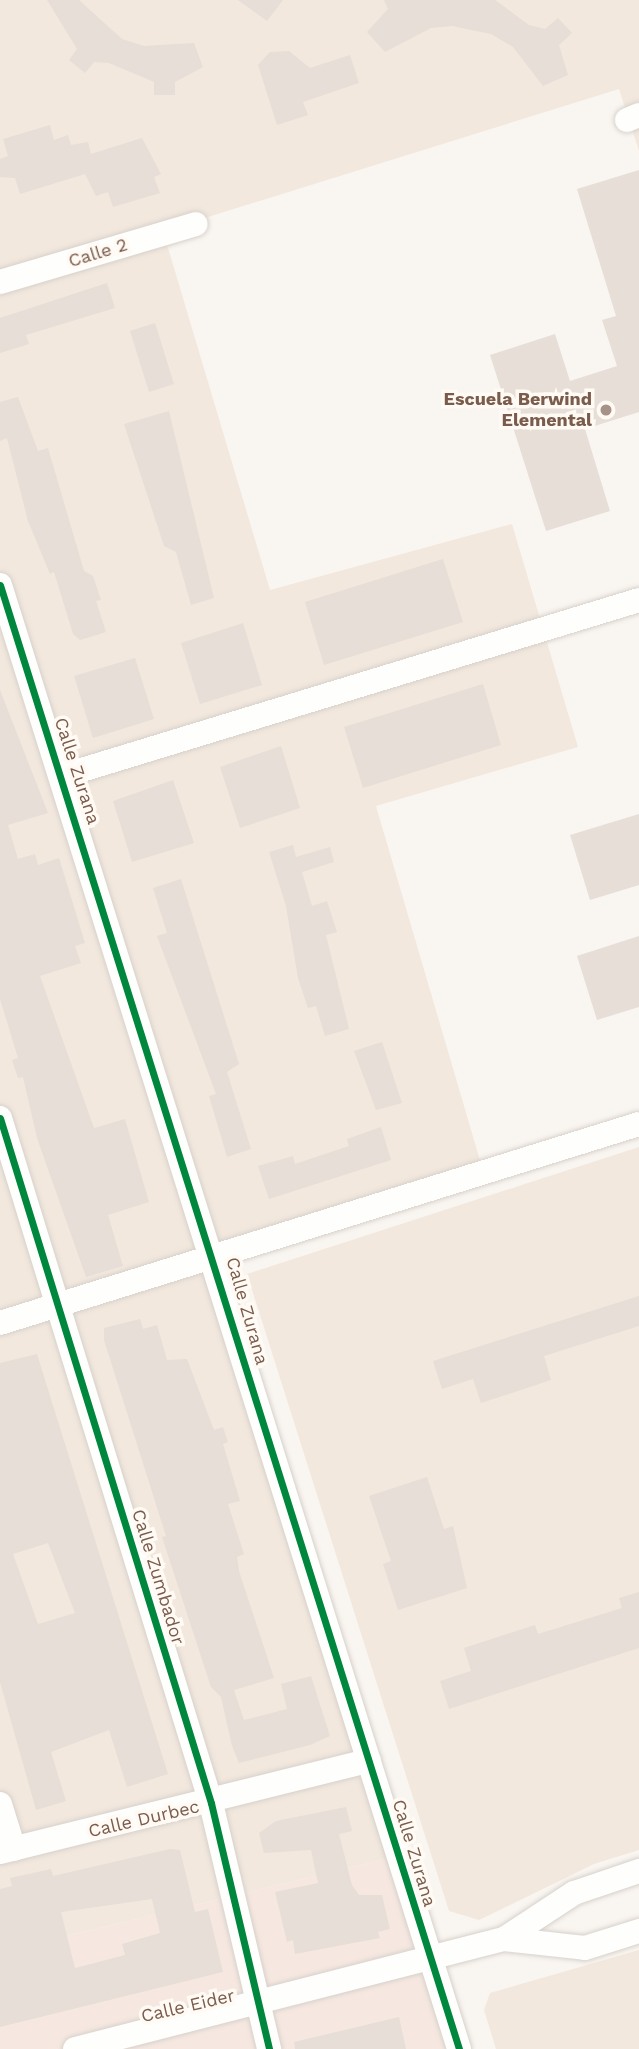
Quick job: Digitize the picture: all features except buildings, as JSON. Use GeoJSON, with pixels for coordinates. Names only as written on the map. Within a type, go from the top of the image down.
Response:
{"type":"FeatureCollection","features":[{"type":"Feature","properties":{"kind":"street","name":"Calle 2"},"geometry":{"type":"LineString","coordinates":[[0,282],[196,224]]}},
{"type":"Feature","properties":{"kind":"street","name":"Calle Zurana"},"geometry":{"type":"LineString","coordinates":[[0,584],[459,2049]]}},
{"type":"Feature","properties":{"kind":"street"},"geometry":{"type":"LineString","coordinates":[[62,776],[639,600]]}},
{"type":"Feature","properties":{"kind":"street","name":"Calle Zumbador"},"geometry":{"type":"LineString","coordinates":[[0,1118],[211,1803],[269,2049]]}},
{"type":"Feature","properties":{"kind":"street"},"geometry":{"type":"LineString","coordinates":[[0,1323],[639,1124]]}},
{"type":"Feature","properties":{"kind":"street","name":"Calle Durbec"},"geometry":{"type":"LineString","coordinates":[[7,1851],[211,1803],[369,1761]]}},
{"type":"Feature","properties":{"kind":"street"},"geometry":{"type":"LineString","coordinates":[[0,1804],[7,1851]]}},
{"type":"Feature","properties":{"kind":"street","name":"Calle Eider"},"geometry":{"type":"LineString","coordinates":[[75,2049],[430,1962],[504,1939],[574,1893],[639,1871]]}},
{"type":"Feature","properties":{"kind":"street","name":"Calle Eider"},"geometry":{"type":"LineString","coordinates":[[504,1939],[585,1948],[639,1931]]}},
{"type":"Feature","properties":{"kind":"shaded area"},"geometry":{"type":"Polygon","coordinates":[[[0,0],[639,0],[639,151],[619,89],[163,231],[270,590],[512,524],[578,747],[376,806],[484,1174],[215,1257],[398,1856],[0,1952],[0,0]]]}},
{"type":"Feature","properties":{"kind":"shaded area"},"geometry":{"type":"Polygon","coordinates":[[[639,1147],[639,1850],[594,1864],[479,1920],[449,1911],[247,1274],[639,1147]]]}},
{"type":"Feature","properties":{"kind":"shaded area"},"geometry":{"type":"Polygon","coordinates":[[[398,1856],[459,2049],[0,2049],[0,1952],[398,1856]]]}},
{"type":"Feature","properties":{"kind":"shaded area"},"geometry":{"type":"Polygon","coordinates":[[[639,1950],[639,2049],[496,2049],[484,2010],[490,1993],[639,1950]]]}},
{"type":"Feature","properties":{"kind":"cycle path"},"geometry":{"type":"LineString","coordinates":[[0,585],[459,2049]]}},
{"type":"Feature","properties":{"kind":"cycle path"},"geometry":{"type":"LineString","coordinates":[[0,1118],[211,1803],[269,2049]]}},
{"type":"Feature","properties":{"kind":"place","name":"Escuela Berwind Elemental"},"geometry":{"type":"Point","coordinates":[606,410]}}]}
